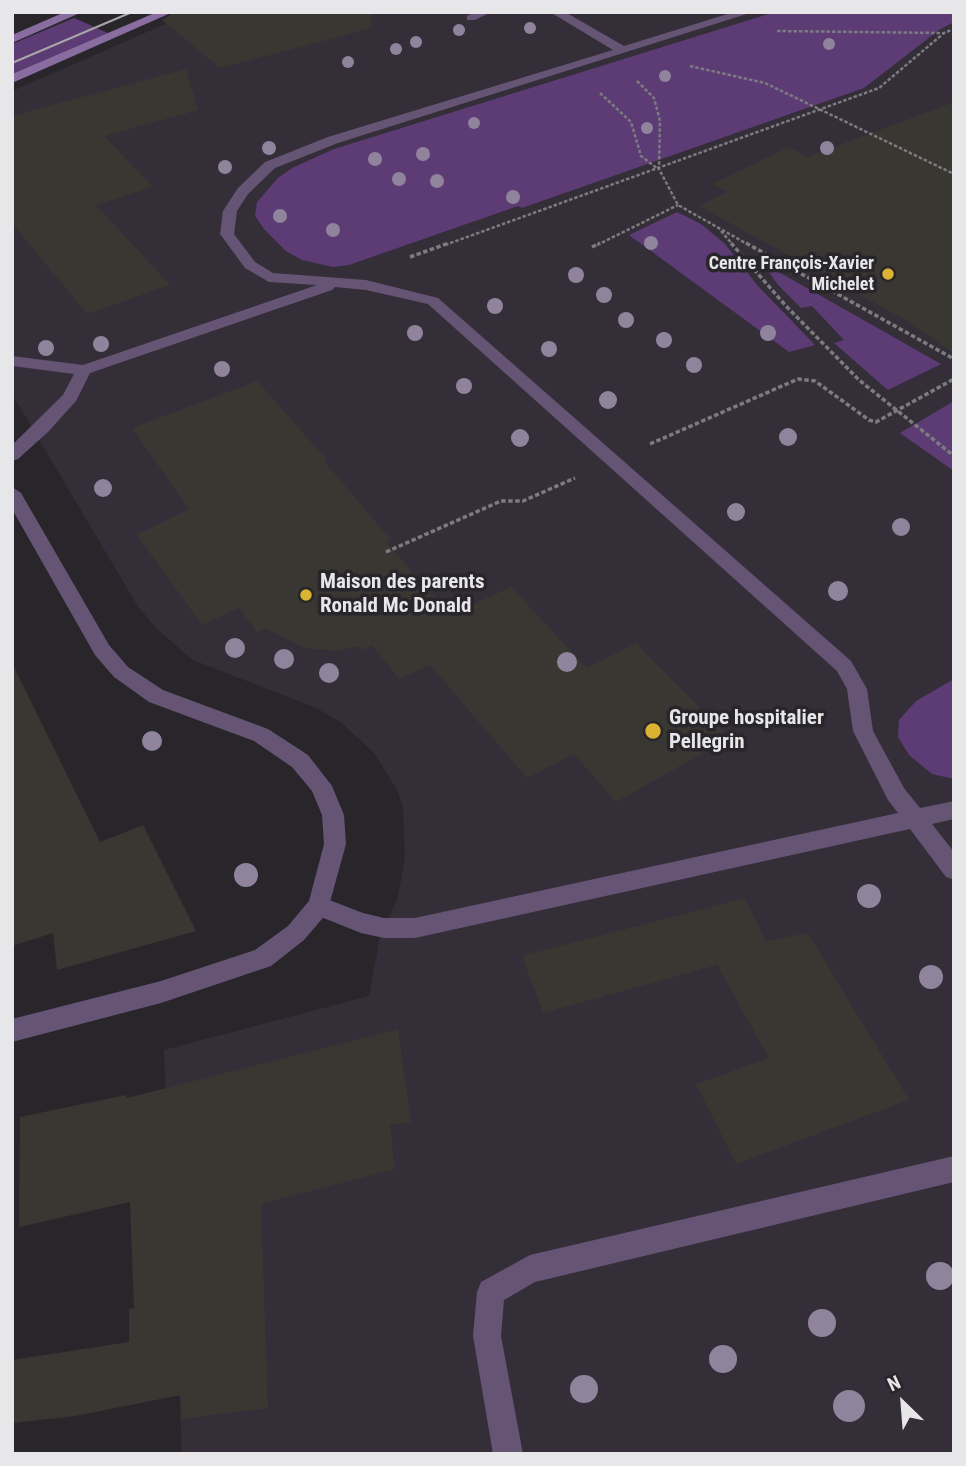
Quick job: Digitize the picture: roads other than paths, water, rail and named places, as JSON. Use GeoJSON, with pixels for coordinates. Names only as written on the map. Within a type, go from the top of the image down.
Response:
{"type":"FeatureCollection","features":[{"type":"Feature","properties":{"kind":"main road"},"geometry":{"type":"LineString","coordinates":[[12,39],[76,12]]}},
{"type":"Feature","properties":{"kind":"main road"},"geometry":{"type":"LineString","coordinates":[[12,79],[167,12]]}},
{"type":"Feature","properties":{"kind":"street"},"geometry":{"type":"LineString","coordinates":[[471,18],[485,12]]}},
{"type":"Feature","properties":{"kind":"street"},"geometry":{"type":"LineString","coordinates":[[556,12],[620,51]]}},
{"type":"Feature","properties":{"kind":"street"},"geometry":{"type":"LineString","coordinates":[[747,12],[332,140],[270,165],[243,191],[230,211],[227,234],[250,265],[269,277],[366,285],[433,301],[844,666],[856,689],[863,731],[896,794],[954,870]]}},
{"type":"Feature","properties":{"kind":"street"},"geometry":{"type":"LineString","coordinates":[[12,361],[84,370],[335,284]]}},
{"type":"Feature","properties":{"kind":"street"},"geometry":{"type":"LineString","coordinates":[[12,455],[42,428],[70,397],[84,370]]}},
{"type":"Feature","properties":{"kind":"street"},"geometry":{"type":"LineString","coordinates":[[12,493],[102,650],[121,672],[156,696],[261,734],[300,761],[321,786],[333,815],[335,844],[319,906],[296,933],[262,958],[161,992],[12,1031]]}},
{"type":"Feature","properties":{"kind":"street"},"geometry":{"type":"LineString","coordinates":[[319,906],[361,923],[384,928],[415,928],[954,810]]}},
{"type":"Feature","properties":{"kind":"street"},"geometry":{"type":"LineString","coordinates":[[508,1454],[487,1336],[491,1292],[530,1269],[954,1169]]}},
{"type":"Feature","properties":{"kind":"tram line"},"geometry":{"type":"LineString","coordinates":[[12,63],[132,12]]}},
{"type":"Feature","properties":{"kind":"place","name":"Centre François-Xavier Michelet"},"geometry":{"type":"Point","coordinates":[888,274]}},
{"type":"Feature","properties":{"kind":"place","name":"Maison des parents Ronald Mc Donald"},"geometry":{"type":"Point","coordinates":[306,595]}},
{"type":"Feature","properties":{"kind":"place","name":"Groupe hospitalier Pellegrin"},"geometry":{"type":"Point","coordinates":[653,731]}}]}
